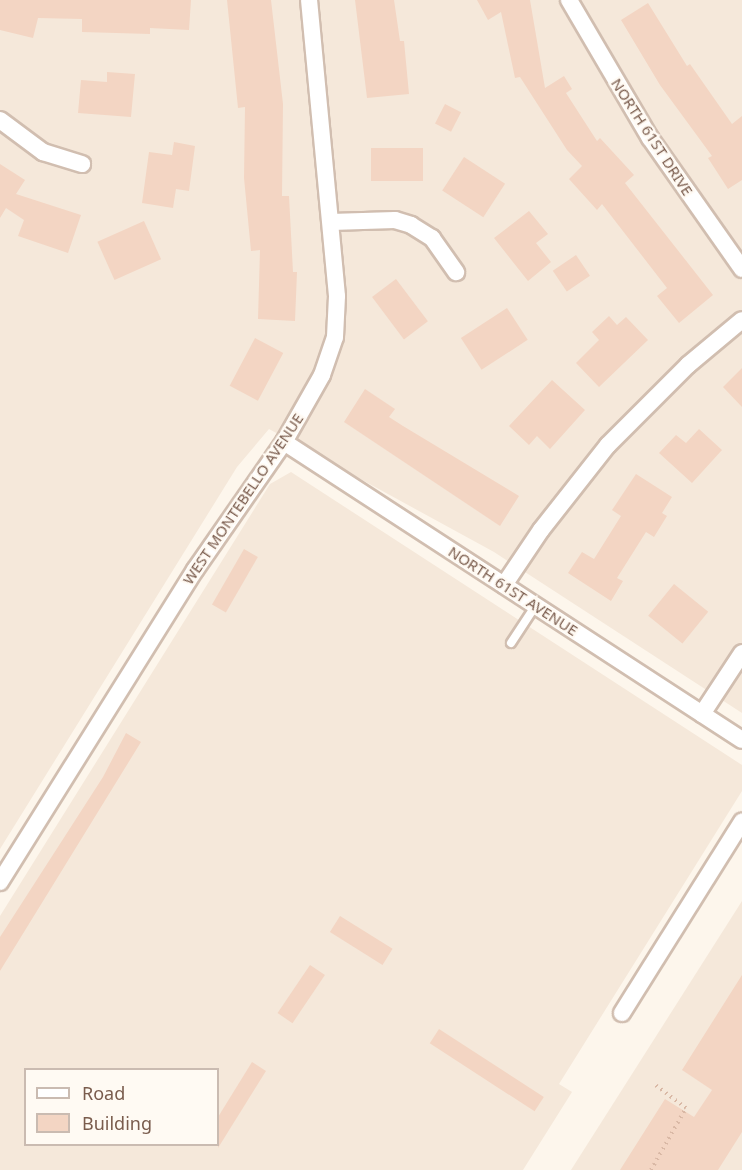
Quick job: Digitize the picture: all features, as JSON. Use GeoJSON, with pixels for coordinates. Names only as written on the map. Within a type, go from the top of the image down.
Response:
{"type":"FeatureCollection","features":[{"type":"Feature","properties":{"kind":"street","name":"WEST MONTEBELLO AVENUE"},"geometry":{"type":"LineString","coordinates":[[0,882],[195,570],[284,442],[322,375],[335,337],[337,296],[309,0]]}},
{"type":"Feature","properties":{"kind":"street","name":"NORTH 61ST DRIVE"},"geometry":{"type":"LineString","coordinates":[[569,0],[650,138],[742,268]]}},
{"type":"Feature","properties":{"kind":"street"},"geometry":{"type":"LineString","coordinates":[[0,120],[42,152],[82,164]]}},
{"type":"Feature","properties":{"kind":"street"},"geometry":{"type":"LineString","coordinates":[[331,222],[395,220],[411,225],[432,238],[456,272]]}},
{"type":"Feature","properties":{"kind":"street"},"geometry":{"type":"LineString","coordinates":[[504,585],[562,502],[608,445],[688,365],[742,320]]}},
{"type":"Feature","properties":{"kind":"street","name":"NORTH 61ST AVENUE"},"geometry":{"type":"LineString","coordinates":[[284,442],[742,740]]}},
{"type":"Feature","properties":{"kind":"street"},"geometry":{"type":"LineString","coordinates":[[702,714],[742,653]]}},
{"type":"Feature","properties":{"kind":"street"},"geometry":{"type":"LineString","coordinates":[[622,1013],[742,822]]}},
{"type":"Feature","properties":{"kind":"lane"},"geometry":{"type":"LineString","coordinates":[[511,643],[536,605]]}},
{"type":"Feature","properties":{"kind":"path"},"geometry":{"type":"LineString","coordinates":[[651,1170],[686,1108],[655,1085]]}},
{"type":"Feature","properties":{"kind":"shaded area"},"geometry":{"type":"Polygon","coordinates":[[[0,0],[742,0],[742,713],[494,552],[269,429],[237,467],[0,849],[0,0]]]}},
{"type":"Feature","properties":{"kind":"shaded area"},"geometry":{"type":"Polygon","coordinates":[[[291,472],[742,765],[742,791],[559,1084],[572,1092],[523,1170],[0,1170],[0,916],[270,484],[291,472]]]}},
{"type":"Feature","properties":{"kind":"shaded area"},"geometry":{"type":"Polygon","coordinates":[[[742,901],[742,1170],[571,1170],[742,901]]]}},
{"type":"Feature","properties":{"kind":"building"},"geometry":{"type":"Polygon","coordinates":[[[0,0],[191,0],[189,30],[150,28],[150,34],[82,32],[82,19],[38,18],[33,38],[0,30],[0,0]]]}},
{"type":"Feature","properties":{"kind":"building"},"geometry":{"type":"Polygon","coordinates":[[[227,0],[271,0],[283,104],[282,196],[289,196],[293,272],[297,272],[295,321],[258,319],[260,250],[251,251],[244,178],[245,107],[238,108],[227,0]]]}},
{"type":"Feature","properties":{"kind":"building"},"geometry":{"type":"Polygon","coordinates":[[[355,0],[394,0],[400,41],[404,41],[409,94],[367,98],[355,0]]]}},
{"type":"Feature","properties":{"kind":"building"},"geometry":{"type":"Polygon","coordinates":[[[477,0],[530,0],[545,88],[564,76],[572,89],[566,93],[597,141],[600,138],[634,175],[625,183],[713,295],[679,323],[657,296],[667,288],[602,204],[597,210],[569,179],[582,166],[567,150],[520,77],[515,78],[501,12],[488,20],[477,0]]]}},
{"type":"Feature","properties":{"kind":"building"},"geometry":{"type":"Polygon","coordinates":[[[648,3],[687,66],[690,64],[732,124],[742,116],[742,180],[728,189],[708,158],[712,156],[660,85],[621,20],[648,3]]]}},
{"type":"Feature","properties":{"kind":"building"},"geometry":{"type":"Polygon","coordinates":[[[107,72],[135,74],[131,117],[78,113],[81,80],[107,82],[107,72]]]}},
{"type":"Feature","properties":{"kind":"building"},"geometry":{"type":"Polygon","coordinates":[[[445,104],[461,112],[451,132],[435,124],[445,104]]]}},
{"type":"Feature","properties":{"kind":"building"},"geometry":{"type":"Polygon","coordinates":[[[174,142],[195,146],[189,191],[176,189],[173,208],[142,203],[149,152],[172,155],[174,142]]]}},
{"type":"Feature","properties":{"kind":"building"},"geometry":{"type":"Polygon","coordinates":[[[371,148],[423,148],[423,181],[371,181],[371,148]]]}},
{"type":"Feature","properties":{"kind":"building"},"geometry":{"type":"Polygon","coordinates":[[[464,157],[505,184],[483,217],[442,191],[464,157]]]}},
{"type":"Feature","properties":{"kind":"building"},"geometry":{"type":"Polygon","coordinates":[[[0,164],[25,180],[16,194],[81,215],[68,253],[18,236],[24,220],[6,208],[0,218],[0,164]]]}},
{"type":"Feature","properties":{"kind":"building"},"geometry":{"type":"Polygon","coordinates":[[[529,211],[548,234],[536,243],[551,262],[528,281],[494,238],[529,211]]]}},
{"type":"Feature","properties":{"kind":"building"},"geometry":{"type":"Polygon","coordinates":[[[144,221],[161,259],[114,280],[97,242],[144,221]]]}},
{"type":"Feature","properties":{"kind":"building"},"geometry":{"type":"Polygon","coordinates":[[[576,255],[590,276],[567,291],[553,271],[576,255]]]}},
{"type":"Feature","properties":{"kind":"building"},"geometry":{"type":"Polygon","coordinates":[[[396,279],[428,321],[404,339],[372,297],[396,279]]]}},
{"type":"Feature","properties":{"kind":"building"},"geometry":{"type":"Polygon","coordinates":[[[507,308],[528,340],[482,370],[461,338],[507,308]]]}},
{"type":"Feature","properties":{"kind":"building"},"geometry":{"type":"Polygon","coordinates":[[[609,316],[617,325],[626,317],[648,340],[599,387],[576,363],[599,340],[592,332],[609,316]]]}},
{"type":"Feature","properties":{"kind":"building"},"geometry":{"type":"Polygon","coordinates":[[[255,338],[283,353],[258,401],[230,386],[255,338]]]}},
{"type":"Feature","properties":{"kind":"building"},"geometry":{"type":"Polygon","coordinates":[[[742,368],[742,407],[723,387],[742,368]]]}},
{"type":"Feature","properties":{"kind":"building"},"geometry":{"type":"Polygon","coordinates":[[[552,380],[585,410],[550,449],[537,436],[529,445],[509,426],[552,380]]]}},
{"type":"Feature","properties":{"kind":"building"},"geometry":{"type":"Polygon","coordinates":[[[365,389],[395,409],[389,417],[519,496],[500,526],[344,422],[365,389]]]}},
{"type":"Feature","properties":{"kind":"building"},"geometry":{"type":"Polygon","coordinates":[[[699,429],[722,450],[692,483],[659,453],[676,435],[686,443],[699,429]]]}},
{"type":"Feature","properties":{"kind":"building"},"geometry":{"type":"Polygon","coordinates":[[[636,474],[672,497],[662,513],[667,516],[654,537],[646,532],[617,578],[623,581],[611,601],[568,573],[582,552],[594,559],[621,516],[612,510],[636,474]]]}},
{"type":"Feature","properties":{"kind":"building"},"geometry":{"type":"Polygon","coordinates":[[[244,549],[258,557],[226,612],[212,604],[244,549]]]}},
{"type":"Feature","properties":{"kind":"building"},"geometry":{"type":"Polygon","coordinates":[[[674,584],[708,612],[682,644],[648,616],[674,584]]]}},
{"type":"Feature","properties":{"kind":"building"},"geometry":{"type":"Polygon","coordinates":[[[126,733],[141,742],[0,971],[0,937],[103,777],[126,733]]]}},
{"type":"Feature","properties":{"kind":"building"},"geometry":{"type":"Polygon","coordinates":[[[340,916],[393,949],[383,965],[330,932],[340,916]]]}},
{"type":"Feature","properties":{"kind":"building"},"geometry":{"type":"Polygon","coordinates":[[[310,965],[325,975],[292,1023],[278,1013],[310,965]]]}},
{"type":"Feature","properties":{"kind":"building"},"geometry":{"type":"Polygon","coordinates":[[[742,975],[742,1132],[718,1170],[620,1170],[665,1099],[694,1117],[712,1090],[682,1070],[742,975]]]}},
{"type":"Feature","properties":{"kind":"building"},"geometry":{"type":"Polygon","coordinates":[[[439,1029],[544,1097],[535,1111],[430,1043],[439,1029]]]}},
{"type":"Feature","properties":{"kind":"building"},"geometry":{"type":"Polygon","coordinates":[[[252,1062],[266,1071],[218,1148],[219,1115],[252,1062]]]}}]}
